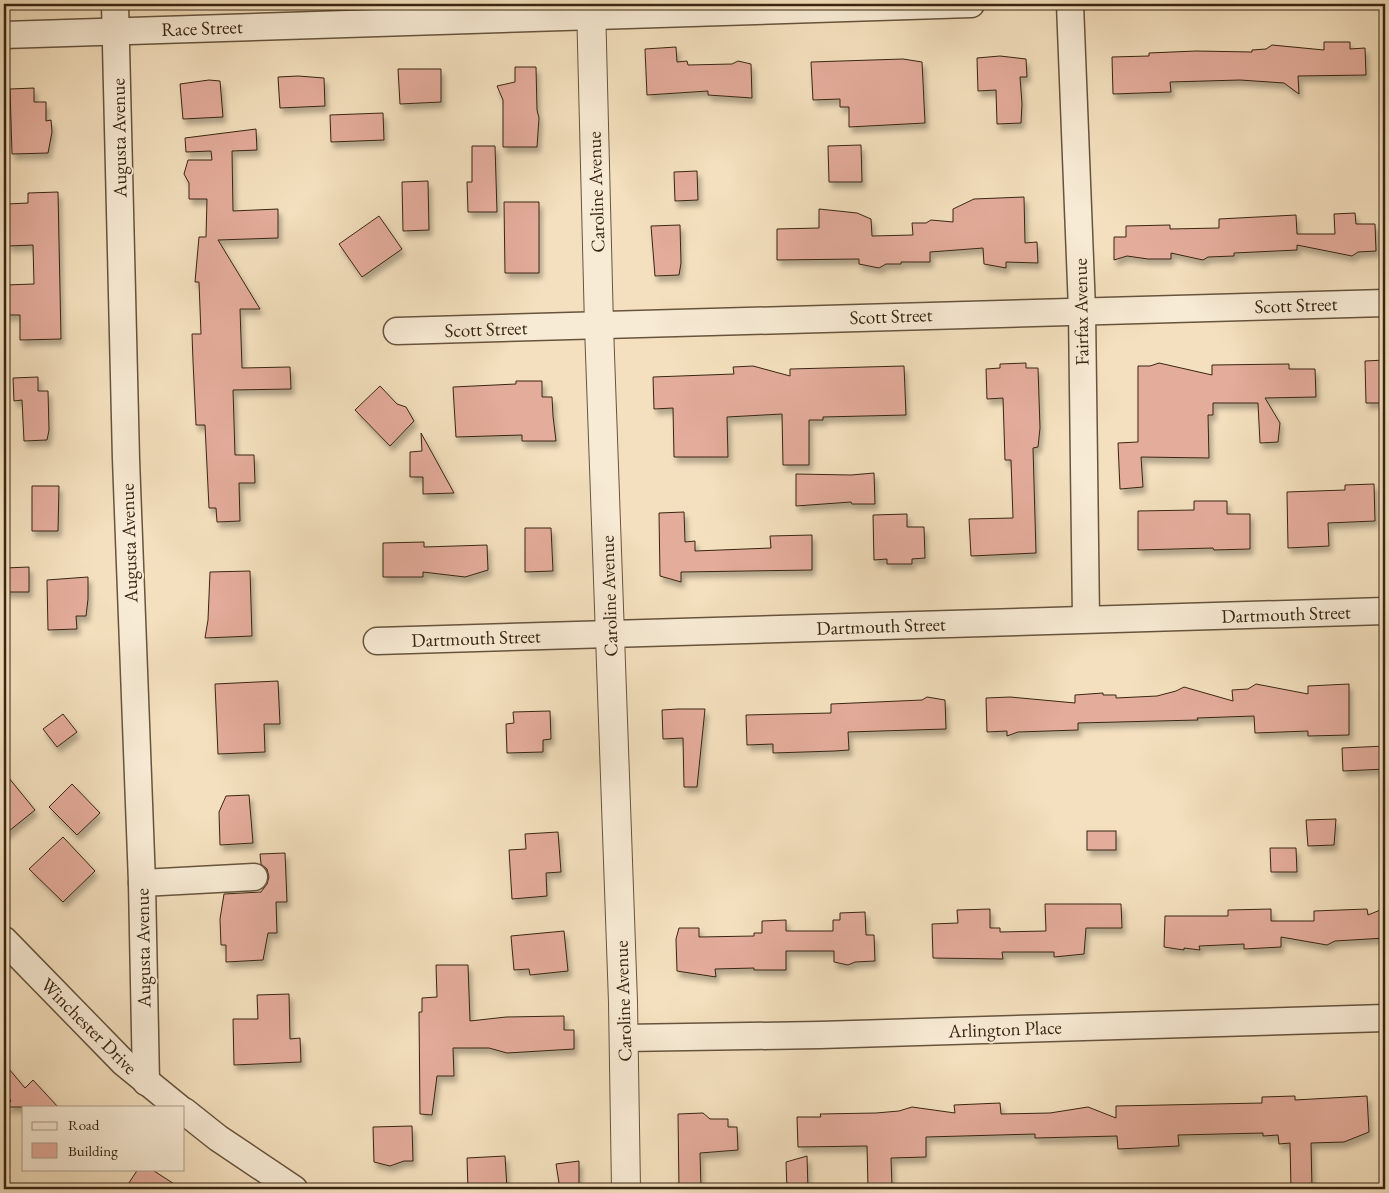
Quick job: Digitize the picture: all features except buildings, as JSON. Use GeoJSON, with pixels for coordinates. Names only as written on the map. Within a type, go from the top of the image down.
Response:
{"type":"FeatureCollection","features":[{"type":"Feature","properties":{"kind":"street","name":"Augusta Avenue"},"geometry":{"type":"LineString","coordinates":[[116,4],[126,460],[142,883],[146,1082]]}},
{"type":"Feature","properties":{"kind":"street","name":"Race Street"},"geometry":{"type":"LineString","coordinates":[[4,34],[591,9],[971,4]]}},
{"type":"Feature","properties":{"kind":"street","name":"Fairfax Avenue"},"geometry":{"type":"LineString","coordinates":[[1070,4],[1082,310],[1086,619]]}},
{"type":"Feature","properties":{"kind":"street","name":"Caroline Avenue"},"geometry":{"type":"LineString","coordinates":[[591,9],[599,326],[624,1038],[626,1189]]}},
{"type":"Feature","properties":{"kind":"street","name":"Scott Street"},"geometry":{"type":"LineString","coordinates":[[397,331],[1385,302]]}},
{"type":"Feature","properties":{"kind":"street","name":"Dartmouth Street"},"geometry":{"type":"LineString","coordinates":[[377,641],[1385,611]]}},
{"type":"Feature","properties":{"kind":"street"},"geometry":{"type":"LineString","coordinates":[[142,883],[254,877]]}},
{"type":"Feature","properties":{"kind":"street","name":"Winchester Drive"},"geometry":{"type":"LineString","coordinates":[[4,940],[124,1064],[177,1106]]}},
{"type":"Feature","properties":{"kind":"street","name":"Arlington Place"},"geometry":{"type":"LineString","coordinates":[[624,1038],[840,1034],[1385,1018]]}},
{"type":"Feature","properties":{"kind":"street"},"geometry":{"type":"LineString","coordinates":[[185,1112],[218,1138],[294,1189]]}}]}
